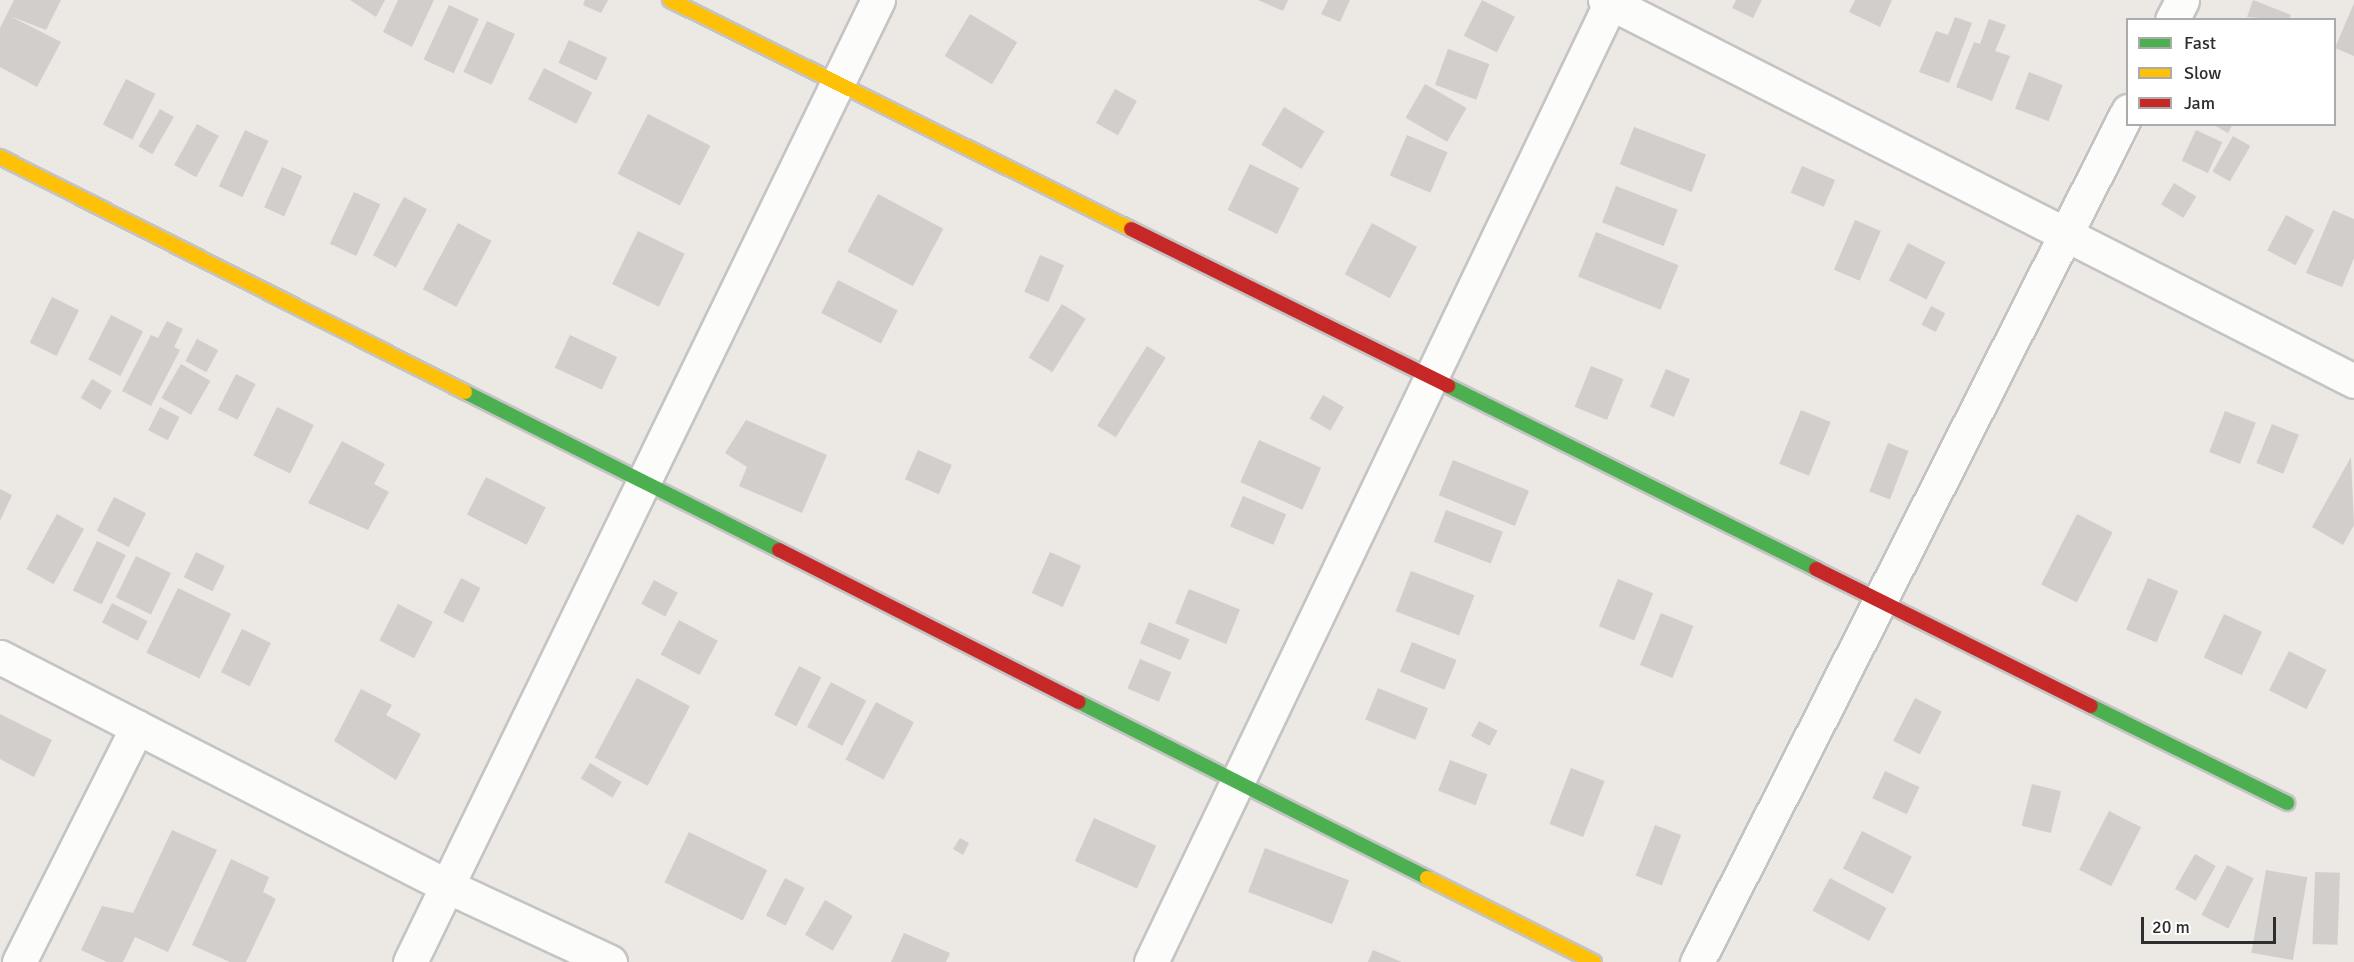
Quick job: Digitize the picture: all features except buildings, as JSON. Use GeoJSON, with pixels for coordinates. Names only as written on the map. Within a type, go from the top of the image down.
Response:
{"type":"FeatureCollection","features":[{"type":"Feature","properties":{"kind":"street"},"geometry":{"type":"LineString","coordinates":[[670,0],[2287,803]]}},
{"type":"Feature","properties":{"kind":"street"},"geometry":{"type":"LineString","coordinates":[[410,962],[878,0]]}},
{"type":"Feature","properties":{"kind":"street"},"geometry":{"type":"LineString","coordinates":[[2173,18],[2182,0]]}},
{"type":"Feature","properties":{"kind":"street"},"geometry":{"type":"LineString","coordinates":[[1151,962],[1609,1],[2354,381]]}},
{"type":"Feature","properties":{"kind":"street"},"geometry":{"type":"LineString","coordinates":[[1697,962],[2126,113]]}},
{"type":"Feature","properties":{"kind":"street"},"geometry":{"type":"LineString","coordinates":[[0,157],[1594,962]]}},
{"type":"Feature","properties":{"kind":"street"},"geometry":{"type":"LineString","coordinates":[[0,657],[447,886],[610,962]]}},
{"type":"Feature","properties":{"kind":"street"},"geometry":{"type":"LineString","coordinates":[[20,962],[137,727]]}},
{"type":"Feature","properties":{"kind":"traffic: fast"},"geometry":{"type":"LineString","coordinates":[[1448,386],[1816,569]]}},
{"type":"Feature","properties":{"kind":"traffic: fast"},"geometry":{"type":"LineString","coordinates":[[465,392],[779,550]]}},
{"type":"Feature","properties":{"kind":"traffic: fast"},"geometry":{"type":"LineString","coordinates":[[1079,702],[1427,878]]}},
{"type":"Feature","properties":{"kind":"traffic: fast"},"geometry":{"type":"LineString","coordinates":[[2091,706],[2287,803]]}},
{"type":"Feature","properties":{"kind":"traffic: slow"},"geometry":{"type":"LineString","coordinates":[[670,0],[1131,229]]}},
{"type":"Feature","properties":{"kind":"traffic: slow"},"geometry":{"type":"LineString","coordinates":[[0,157],[465,392]]}},
{"type":"Feature","properties":{"kind":"traffic: slow"},"geometry":{"type":"LineString","coordinates":[[1427,878],[1594,962]]}},
{"type":"Feature","properties":{"kind":"traffic: jam"},"geometry":{"type":"LineString","coordinates":[[1131,229],[1448,386]]}},
{"type":"Feature","properties":{"kind":"traffic: jam"},"geometry":{"type":"LineString","coordinates":[[779,550],[1079,702]]}},
{"type":"Feature","properties":{"kind":"traffic: jam"},"geometry":{"type":"LineString","coordinates":[[1816,569],[2091,706]]}}]}
